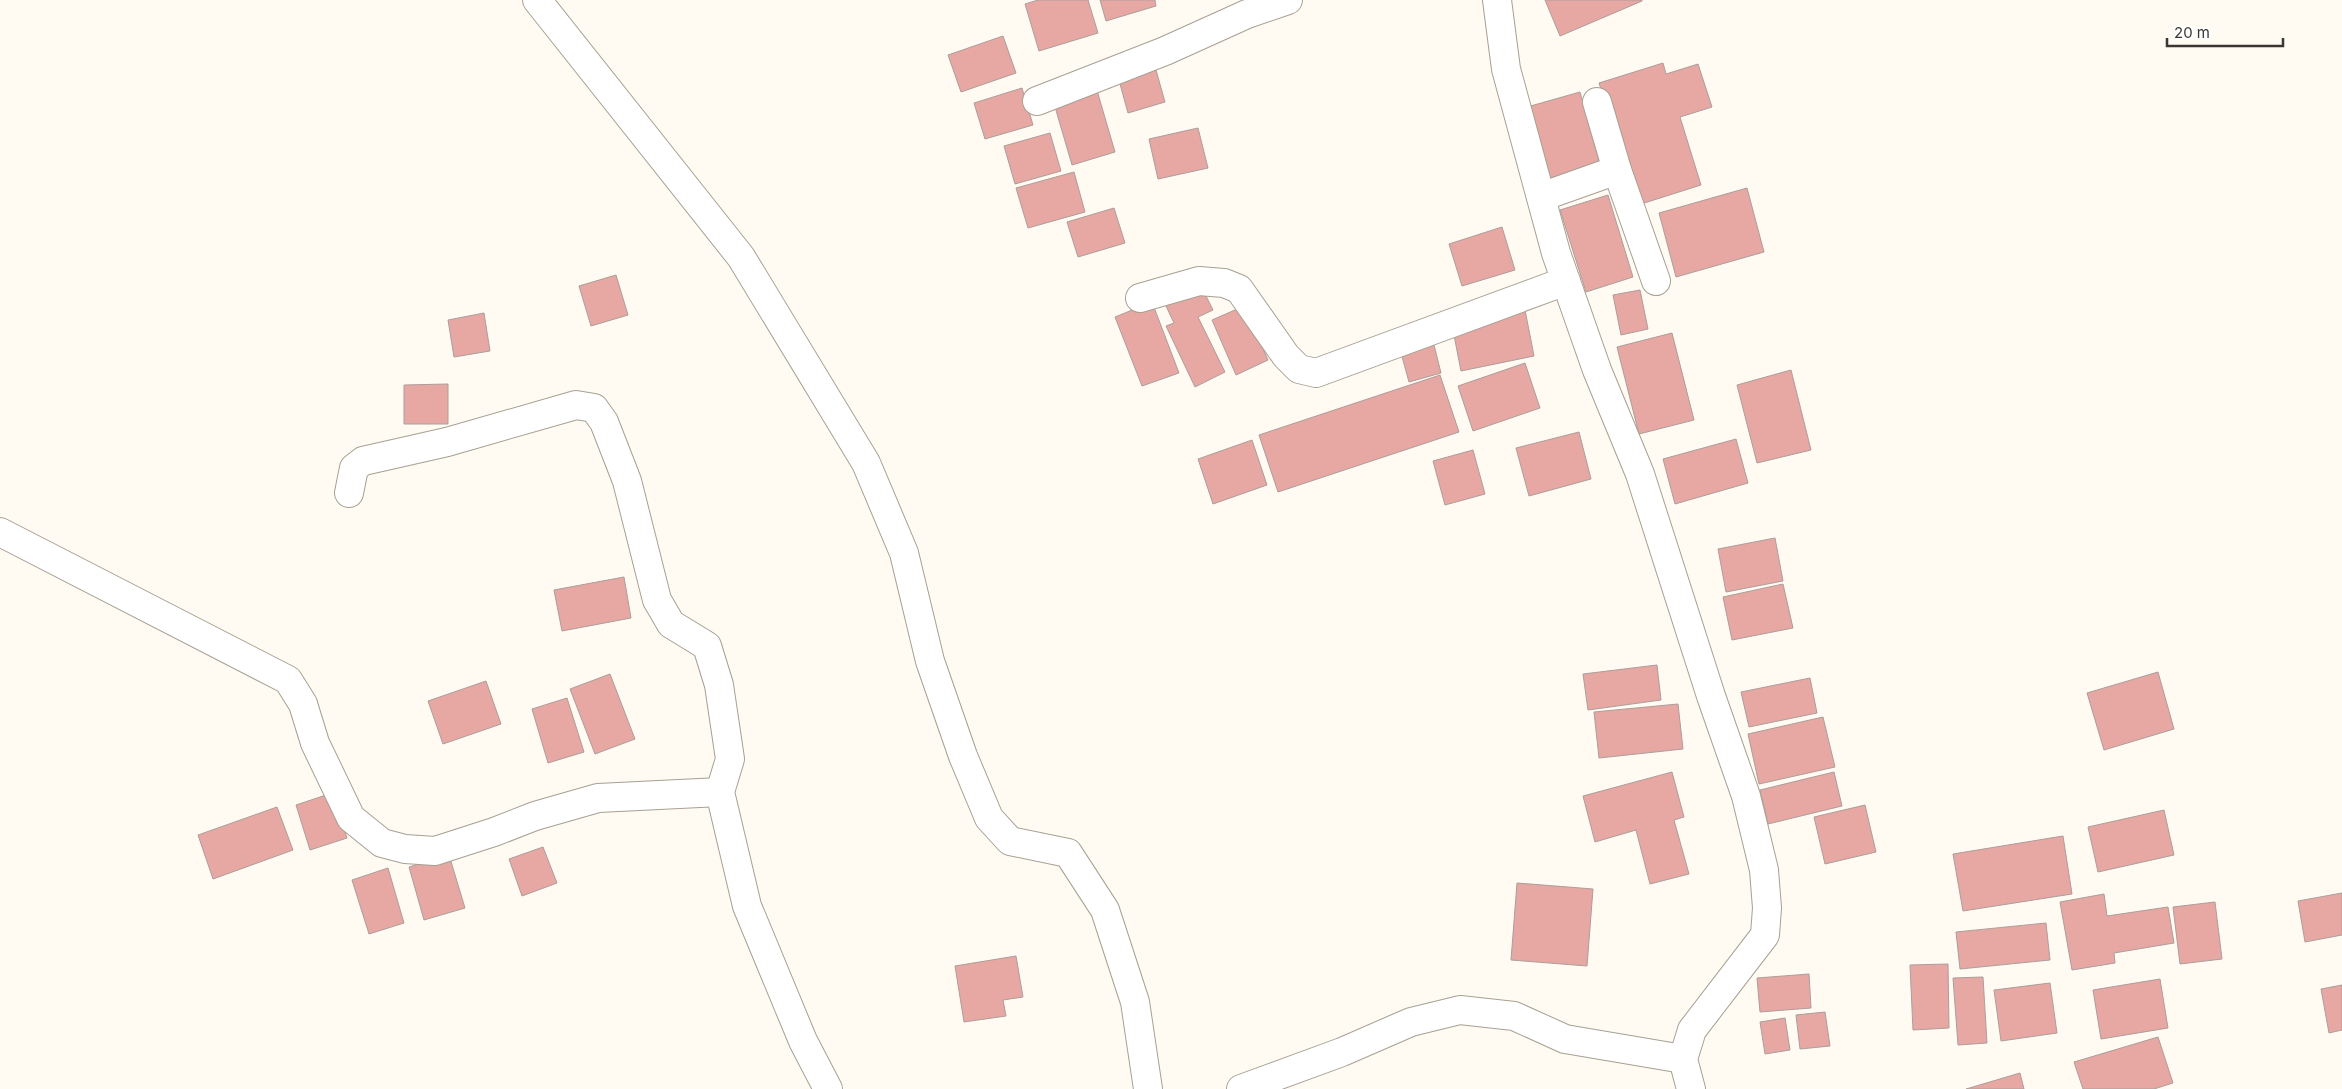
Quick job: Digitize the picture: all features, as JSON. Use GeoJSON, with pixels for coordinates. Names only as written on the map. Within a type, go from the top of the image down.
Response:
{"type":"FeatureCollection","features":[{"type":"Feature","properties":{"kind":"street"},"geometry":{"type":"LineString","coordinates":[[538,0],[741,257],[866,463],[904,554],[930,661],[963,756],[988,818],[1010,840],[1068,853],[1105,910],[1135,1002],[1148,1089]]}},
{"type":"Feature","properties":{"kind":"street"},"geometry":{"type":"LineString","coordinates":[[1037,101],[1165,51],[1247,14],[1288,0]]}},
{"type":"Feature","properties":{"kind":"street"},"geometry":{"type":"LineString","coordinates":[[1497,0],[1506,69],[1566,281],[1597,370],[1643,482],[1711,696],[1746,796],[1764,870],[1767,908],[1765,935],[1692,1030],[1683,1059],[1691,1089]]}},
{"type":"Feature","properties":{"kind":"street"},"geometry":{"type":"LineString","coordinates":[[1597,102],[1617,170],[1656,281]]}},
{"type":"Feature","properties":{"kind":"street"},"geometry":{"type":"LineString","coordinates":[[1541,197],[1617,170]]}},
{"type":"Feature","properties":{"kind":"street"},"geometry":{"type":"LineString","coordinates":[[1140,298],[1199,281],[1224,283],[1239,289],[1286,356],[1300,369],[1316,373],[1566,281]]}},
{"type":"Feature","properties":{"kind":"street"},"geometry":{"type":"LineString","coordinates":[[350,494],[354,468],[363,460],[446,442],[576,405],[594,408],[604,422],[627,480],[657,600],[671,624],[707,646],[719,685],[730,759],[720,792],[747,906],[803,1042],[828,1089]]}},
{"type":"Feature","properties":{"kind":"street"},"geometry":{"type":"LineString","coordinates":[[0,532],[288,680],[303,704],[316,743],[351,818],[382,843],[405,849],[434,851],[494,832],[535,816],[598,798],[720,792]]}},
{"type":"Feature","properties":{"kind":"street"},"geometry":{"type":"LineString","coordinates":[[1240,1089],[1342,1052],[1411,1022],[1460,1010],[1514,1016],[1565,1039],[1683,1059]]}},
{"type":"Feature","properties":{"kind":"building"},"geometry":{"type":"Polygon","coordinates":[[[1038,0],[1088,0],[1098,33],[1039,51],[1025,4],[1038,0]]]}},
{"type":"Feature","properties":{"kind":"building"},"geometry":{"type":"Polygon","coordinates":[[[1100,0],[1155,0],[1156,6],[1106,21],[1100,0]]]}},
{"type":"Feature","properties":{"kind":"building"},"geometry":{"type":"Polygon","coordinates":[[[1545,0],[1642,0],[1642,1],[1560,36],[1545,0]]]}},
{"type":"Feature","properties":{"kind":"building"},"geometry":{"type":"Polygon","coordinates":[[[1003,36],[1016,73],[961,92],[948,55],[1003,36]]]}},
{"type":"Feature","properties":{"kind":"building"},"geometry":{"type":"Polygon","coordinates":[[[1154,63],[1165,102],[1128,113],[1117,73],[1154,63]]]}},
{"type":"Feature","properties":{"kind":"building"},"geometry":{"type":"Polygon","coordinates":[[[1663,63],[1666,74],[1698,64],[1712,107],[1680,117],[1701,185],[1638,205],[1599,83],[1663,63]]]}},
{"type":"Feature","properties":{"kind":"building"},"geometry":{"type":"Polygon","coordinates":[[[1096,87],[1115,152],[1072,165],[1053,100],[1096,87]]]}},
{"type":"Feature","properties":{"kind":"building"},"geometry":{"type":"Polygon","coordinates":[[[1022,88],[1033,125],[985,139],[974,103],[1022,88]]]}},
{"type":"Feature","properties":{"kind":"building"},"geometry":{"type":"Polygon","coordinates":[[[1580,92],[1600,165],[1547,179],[1527,107],[1580,92]]]}},
{"type":"Feature","properties":{"kind":"building"},"geometry":{"type":"Polygon","coordinates":[[[1198,128],[1208,168],[1158,179],[1149,139],[1198,128]]]}},
{"type":"Feature","properties":{"kind":"building"},"geometry":{"type":"Polygon","coordinates":[[[1050,133],[1061,171],[1015,184],[1004,146],[1050,133]]]}},
{"type":"Feature","properties":{"kind":"building"},"geometry":{"type":"Polygon","coordinates":[[[1074,172],[1085,212],[1028,228],[1016,188],[1074,172]]]}},
{"type":"Feature","properties":{"kind":"building"},"geometry":{"type":"Polygon","coordinates":[[[1747,188],[1764,252],[1676,277],[1659,213],[1747,188]]]}},
{"type":"Feature","properties":{"kind":"building"},"geometry":{"type":"Polygon","coordinates":[[[1608,195],[1633,277],[1586,292],[1560,210],[1608,195]]]}},
{"type":"Feature","properties":{"kind":"building"},"geometry":{"type":"Polygon","coordinates":[[[1114,208],[1125,243],[1078,257],[1067,222],[1114,208]]]}},
{"type":"Feature","properties":{"kind":"building"},"geometry":{"type":"Polygon","coordinates":[[[1502,227],[1515,270],[1462,286],[1449,244],[1502,227]]]}},
{"type":"Feature","properties":{"kind":"building"},"geometry":{"type":"Polygon","coordinates":[[[616,275],[628,315],[591,326],[579,286],[616,275]]]}},
{"type":"Feature","properties":{"kind":"building"},"geometry":{"type":"Polygon","coordinates":[[[1202,288],[1213,310],[1198,317],[1225,372],[1195,387],[1166,326],[1174,323],[1166,306],[1202,288]]]}},
{"type":"Feature","properties":{"kind":"building"},"geometry":{"type":"Polygon","coordinates":[[[1640,290],[1648,329],[1621,335],[1613,295],[1640,290]]]}},
{"type":"Feature","properties":{"kind":"building"},"geometry":{"type":"Polygon","coordinates":[[[1152,302],[1179,373],[1142,386],[1115,317],[1152,302]]]}},
{"type":"Feature","properties":{"kind":"building"},"geometry":{"type":"Polygon","coordinates":[[[1244,306],[1268,360],[1236,375],[1212,320],[1244,306]]]}},
{"type":"Feature","properties":{"kind":"building"},"geometry":{"type":"Polygon","coordinates":[[[1525,310],[1534,356],[1461,371],[1452,325],[1525,310]]]}},
{"type":"Feature","properties":{"kind":"building"},"geometry":{"type":"Polygon","coordinates":[[[484,313],[490,351],[454,357],[448,320],[484,313]]]}},
{"type":"Feature","properties":{"kind":"building"},"geometry":{"type":"Polygon","coordinates":[[[1431,333],[1441,373],[1409,382],[1398,342],[1431,333]]]}},
{"type":"Feature","properties":{"kind":"building"},"geometry":{"type":"Polygon","coordinates":[[[1672,333],[1694,420],[1639,434],[1617,347],[1672,333]]]}},
{"type":"Feature","properties":{"kind":"building"},"geometry":{"type":"Polygon","coordinates":[[[1525,363],[1540,408],[1473,431],[1458,386],[1525,363]]]}},
{"type":"Feature","properties":{"kind":"building"},"geometry":{"type":"Polygon","coordinates":[[[1791,370],[1811,450],[1757,463],[1737,385],[1791,370]]]}},
{"type":"Feature","properties":{"kind":"building"},"geometry":{"type":"Polygon","coordinates":[[[1440,375],[1459,432],[1278,492],[1259,435],[1440,375]]]}},
{"type":"Feature","properties":{"kind":"building"},"geometry":{"type":"Polygon","coordinates":[[[448,384],[448,424],[404,424],[404,385],[448,384]]]}},
{"type":"Feature","properties":{"kind":"building"},"geometry":{"type":"Polygon","coordinates":[[[1579,432],[1591,479],[1529,496],[1516,448],[1579,432]]]}},
{"type":"Feature","properties":{"kind":"building"},"geometry":{"type":"Polygon","coordinates":[[[1736,439],[1748,483],[1675,504],[1663,459],[1736,439]]]}},
{"type":"Feature","properties":{"kind":"building"},"geometry":{"type":"Polygon","coordinates":[[[1252,440],[1267,485],[1213,504],[1198,459],[1252,440]]]}},
{"type":"Feature","properties":{"kind":"building"},"geometry":{"type":"Polygon","coordinates":[[[1473,450],[1485,494],[1445,505],[1433,461],[1473,450]]]}},
{"type":"Feature","properties":{"kind":"building"},"geometry":{"type":"Polygon","coordinates":[[[1775,538],[1783,581],[1726,592],[1718,549],[1775,538]]]}},
{"type":"Feature","properties":{"kind":"building"},"geometry":{"type":"Polygon","coordinates":[[[624,577],[631,618],[562,631],[554,590],[624,577]]]}},
{"type":"Feature","properties":{"kind":"building"},"geometry":{"type":"Polygon","coordinates":[[[1783,584],[1793,628],[1732,640],[1723,597],[1783,584]]]}},
{"type":"Feature","properties":{"kind":"building"},"geometry":{"type":"Polygon","coordinates":[[[1657,665],[1661,700],[1588,710],[1583,674],[1657,665]]]}},
{"type":"Feature","properties":{"kind":"building"},"geometry":{"type":"Polygon","coordinates":[[[2158,672],[2174,729],[2104,750],[2087,693],[2158,672]]]}},
{"type":"Feature","properties":{"kind":"building"},"geometry":{"type":"Polygon","coordinates":[[[610,674],[635,739],[595,754],[570,689],[610,674]]]}},
{"type":"Feature","properties":{"kind":"building"},"geometry":{"type":"Polygon","coordinates":[[[1810,678],[1817,713],[1749,727],[1741,692],[1810,678]]]}},
{"type":"Feature","properties":{"kind":"building"},"geometry":{"type":"Polygon","coordinates":[[[486,681],[501,724],[443,744],[428,701],[486,681]]]}},
{"type":"Feature","properties":{"kind":"building"},"geometry":{"type":"Polygon","coordinates":[[[567,698],[584,752],[548,763],[532,709],[567,698]]]}},
{"type":"Feature","properties":{"kind":"building"},"geometry":{"type":"Polygon","coordinates":[[[1678,704],[1683,749],[1599,758],[1594,712],[1678,704]]]}},
{"type":"Feature","properties":{"kind":"building"},"geometry":{"type":"Polygon","coordinates":[[[1823,717],[1835,767],[1759,784],[1748,734],[1823,717]]]}},
{"type":"Feature","properties":{"kind":"building"},"geometry":{"type":"Polygon","coordinates":[[[1672,772],[1684,817],[1674,820],[1689,874],[1650,884],[1636,830],[1595,842],[1583,796],[1672,772]]]}},
{"type":"Feature","properties":{"kind":"building"},"geometry":{"type":"Polygon","coordinates":[[[1834,772],[1842,806],[1768,824],[1760,790],[1834,772]]]}},
{"type":"Feature","properties":{"kind":"building"},"geometry":{"type":"Polygon","coordinates":[[[332,793],[347,838],[310,850],[296,805],[332,793]]]}},
{"type":"Feature","properties":{"kind":"building"},"geometry":{"type":"Polygon","coordinates":[[[1865,805],[1876,852],[1825,864],[1814,817],[1865,805]]]}},
{"type":"Feature","properties":{"kind":"building"},"geometry":{"type":"Polygon","coordinates":[[[277,807],[293,850],[213,879],[198,835],[277,807]]]}},
{"type":"Feature","properties":{"kind":"building"},"geometry":{"type":"Polygon","coordinates":[[[2164,810],[2174,855],[2098,872],[2088,827],[2164,810]]]}},
{"type":"Feature","properties":{"kind":"building"},"geometry":{"type":"Polygon","coordinates":[[[2063,836],[2072,894],[1963,911],[1953,854],[2063,836]]]}},
{"type":"Feature","properties":{"kind":"building"},"geometry":{"type":"Polygon","coordinates":[[[543,847],[557,883],[522,896],[509,859],[543,847]]]}},
{"type":"Feature","properties":{"kind":"building"},"geometry":{"type":"Polygon","coordinates":[[[449,855],[465,908],[424,920],[409,867],[449,855]]]}},
{"type":"Feature","properties":{"kind":"building"},"geometry":{"type":"Polygon","coordinates":[[[388,868],[404,923],[369,934],[352,880],[388,868]]]}},
{"type":"Feature","properties":{"kind":"building"},"geometry":{"type":"Polygon","coordinates":[[[1517,883],[1593,889],[1587,966],[1511,960],[1517,883]]]}},
{"type":"Feature","properties":{"kind":"building"},"geometry":{"type":"Polygon","coordinates":[[[2342,893],[2342,935],[2305,942],[2298,901],[2342,893]]]}},
{"type":"Feature","properties":{"kind":"building"},"geometry":{"type":"Polygon","coordinates":[[[2104,894],[2107,916],[2168,907],[2174,943],[2114,953],[2115,963],[2072,970],[2060,902],[2104,894]]]}},
{"type":"Feature","properties":{"kind":"building"},"geometry":{"type":"Polygon","coordinates":[[[2215,902],[2222,959],[2180,964],[2173,907],[2215,902]]]}},
{"type":"Feature","properties":{"kind":"building"},"geometry":{"type":"Polygon","coordinates":[[[2046,923],[2050,960],[1960,969],[1956,932],[2046,923]]]}},
{"type":"Feature","properties":{"kind":"building"},"geometry":{"type":"Polygon","coordinates":[[[1016,956],[1023,997],[1003,1000],[1006,1016],[964,1022],[955,966],[1016,956]]]}},
{"type":"Feature","properties":{"kind":"building"},"geometry":{"type":"Polygon","coordinates":[[[1948,964],[1949,1028],[1913,1030],[1910,965],[1948,964]]]}},
{"type":"Feature","properties":{"kind":"building"},"geometry":{"type":"Polygon","coordinates":[[[1809,974],[1811,1008],[1760,1012],[1757,978],[1809,974]]]}},
{"type":"Feature","properties":{"kind":"building"},"geometry":{"type":"Polygon","coordinates":[[[1983,977],[1987,1043],[1958,1045],[1953,978],[1983,977]]]}},
{"type":"Feature","properties":{"kind":"building"},"geometry":{"type":"Polygon","coordinates":[[[2160,979],[2168,1028],[2101,1039],[2093,990],[2160,979]]]}},
{"type":"Feature","properties":{"kind":"building"},"geometry":{"type":"Polygon","coordinates":[[[2050,983],[2057,1033],[2001,1041],[1994,990],[2050,983]]]}},
{"type":"Feature","properties":{"kind":"building"},"geometry":{"type":"Polygon","coordinates":[[[2342,985],[2342,1030],[2329,1033],[2321,989],[2342,985]]]}},
{"type":"Feature","properties":{"kind":"building"},"geometry":{"type":"Polygon","coordinates":[[[1825,1012],[1830,1046],[1800,1049],[1796,1015],[1825,1012]]]}},
{"type":"Feature","properties":{"kind":"building"},"geometry":{"type":"Polygon","coordinates":[[[1785,1018],[1790,1050],[1765,1054],[1760,1022],[1785,1018]]]}},
{"type":"Feature","properties":{"kind":"building"},"geometry":{"type":"Polygon","coordinates":[[[2158,1037],[2173,1083],[2154,1089],[2083,1089],[2074,1062],[2158,1037]]]}},
{"type":"Feature","properties":{"kind":"building"},"geometry":{"type":"Polygon","coordinates":[[[2020,1073],[2024,1089],[1966,1089],[2020,1073]]]}}]}
